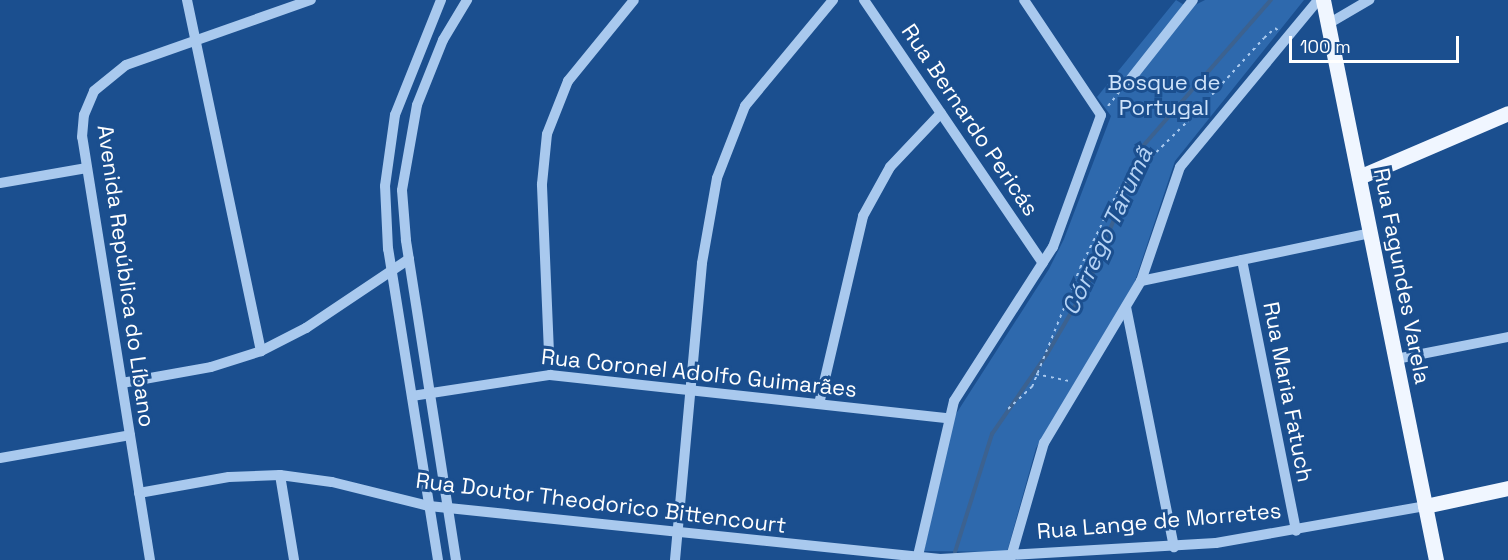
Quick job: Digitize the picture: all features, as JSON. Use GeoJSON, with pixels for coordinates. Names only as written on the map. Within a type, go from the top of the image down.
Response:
{"type":"FeatureCollection","features":[{"type":"Feature","properties":{"kind":"main road","name":"Rua Fagundes Varela"},"geometry":{"type":"LineString","coordinates":[[1323,0],[1436,560]]}},
{"type":"Feature","properties":{"kind":"main road"},"geometry":{"type":"LineString","coordinates":[[1359,177],[1508,113]]}},
{"type":"Feature","properties":{"kind":"main road","name":"Rua Lange de Morretes"},"geometry":{"type":"LineString","coordinates":[[1425,506],[1508,488]]}},
{"type":"Feature","properties":{"kind":"street"},"geometry":{"type":"LineString","coordinates":[[187,0],[261,351]]}},
{"type":"Feature","properties":{"kind":"street","name":"Avenida República do Líbano"},"geometry":{"type":"LineString","coordinates":[[150,560],[82,126],[94,91],[126,65],[310,0]]}},
{"type":"Feature","properties":{"kind":"street"},"geometry":{"type":"LineString","coordinates":[[438,560],[392,271],[385,198],[391,130],[441,0]]}},
{"type":"Feature","properties":{"kind":"street"},"geometry":{"type":"LineString","coordinates":[[456,560],[409,259],[402,190],[409,136],[443,40],[467,0]]}},
{"type":"Feature","properties":{"kind":"street"},"geometry":{"type":"LineString","coordinates":[[549,353],[542,184],[547,134],[568,81],[634,0]]}},
{"type":"Feature","properties":{"kind":"street"},"geometry":{"type":"LineString","coordinates":[[675,560],[708,220],[724,152],[745,106],[762,82],[833,0]]}},
{"type":"Feature","properties":{"kind":"street","name":"Rua Bernardo Pericás"},"geometry":{"type":"LineString","coordinates":[[864,0],[1043,263]]}},
{"type":"Feature","properties":{"kind":"street"},"geometry":{"type":"LineString","coordinates":[[917,559],[948,418],[970,370],[1043,263],[1063,224],[1101,115],[1024,0]]}},
{"type":"Feature","properties":{"kind":"street"},"geometry":{"type":"LineString","coordinates":[[1011,557],[1039,457],[1141,281],[1180,167],[1318,0]]}},
{"type":"Feature","properties":{"kind":"street"},"geometry":{"type":"LineString","coordinates":[[1328,24],[1369,0]]}},
{"type":"Feature","properties":{"kind":"street"},"geometry":{"type":"LineString","coordinates":[[1129,81],[1190,1]]}},
{"type":"Feature","properties":{"kind":"street"},"geometry":{"type":"LineString","coordinates":[[819,404],[863,216],[890,167],[941,113]]}},
{"type":"Feature","properties":{"kind":"street"},"geometry":{"type":"LineString","coordinates":[[0,183],[87,168]]}},
{"type":"Feature","properties":{"kind":"street"},"geometry":{"type":"LineString","coordinates":[[1141,281],[1370,233]]}},
{"type":"Feature","properties":{"kind":"street"},"geometry":{"type":"LineString","coordinates":[[122,383],[211,367],[261,351],[306,328],[409,259]]}},
{"type":"Feature","properties":{"kind":"street","name":"Rua Maria Fatuch"},"geometry":{"type":"LineString","coordinates":[[1242,260],[1296,531]]}},
{"type":"Feature","properties":{"kind":"street"},"geometry":{"type":"LineString","coordinates":[[1126,307],[1174,547]]}},
{"type":"Feature","properties":{"kind":"street"},"geometry":{"type":"LineString","coordinates":[[1396,359],[1508,338]]}},
{"type":"Feature","properties":{"kind":"street","name":"Rua Coronel Adolfo Guimarães"},"geometry":{"type":"LineString","coordinates":[[411,396],[539,375],[948,418]]}},
{"type":"Feature","properties":{"kind":"street"},"geometry":{"type":"LineString","coordinates":[[0,458],[130,435]]}},
{"type":"Feature","properties":{"kind":"street"},"geometry":{"type":"LineString","coordinates":[[280,475],[294,560]]}},
{"type":"Feature","properties":{"kind":"street","name":"Rua Doutor Theodorico Bittencourt"},"geometry":{"type":"LineString","coordinates":[[139,493],[229,477],[280,475],[332,482],[429,506],[917,559]]}},
{"type":"Feature","properties":{"kind":"street","name":"Rua Lange de Morretes"},"geometry":{"type":"LineString","coordinates":[[917,559],[1011,557],[1174,547],[1296,531],[1425,506]]}},
{"type":"Feature","properties":{"kind":"path"},"geometry":{"type":"LineString","coordinates":[[1008,409],[1032,387],[1080,268],[1119,189],[1275,28]]}},
{"type":"Feature","properties":{"kind":"path"},"geometry":{"type":"LineString","coordinates":[[1101,115],[1129,81]]}},
{"type":"Feature","properties":{"kind":"path"},"geometry":{"type":"LineString","coordinates":[[1036,374],[1080,383]]}},
{"type":"Feature","properties":{"kind":"green space","name":"Bosque de Portugal"},"geometry":{"type":"Polygon","coordinates":[[[1176,0],[1189,8],[1205,0],[1304,0],[1175,161],[1134,284],[1036,448],[1007,552],[924,551],[954,417],[1049,269],[1064,239],[1111,116],[1097,97],[1176,0]]]}},
{"type":"Feature","properties":{"kind":"waterway","name":"Córrego Tarumã"},"geometry":{"type":"LineString","coordinates":[[955,552],[992,434],[1047,354],[1090,280],[1143,146],[1271,0]]}}]}
